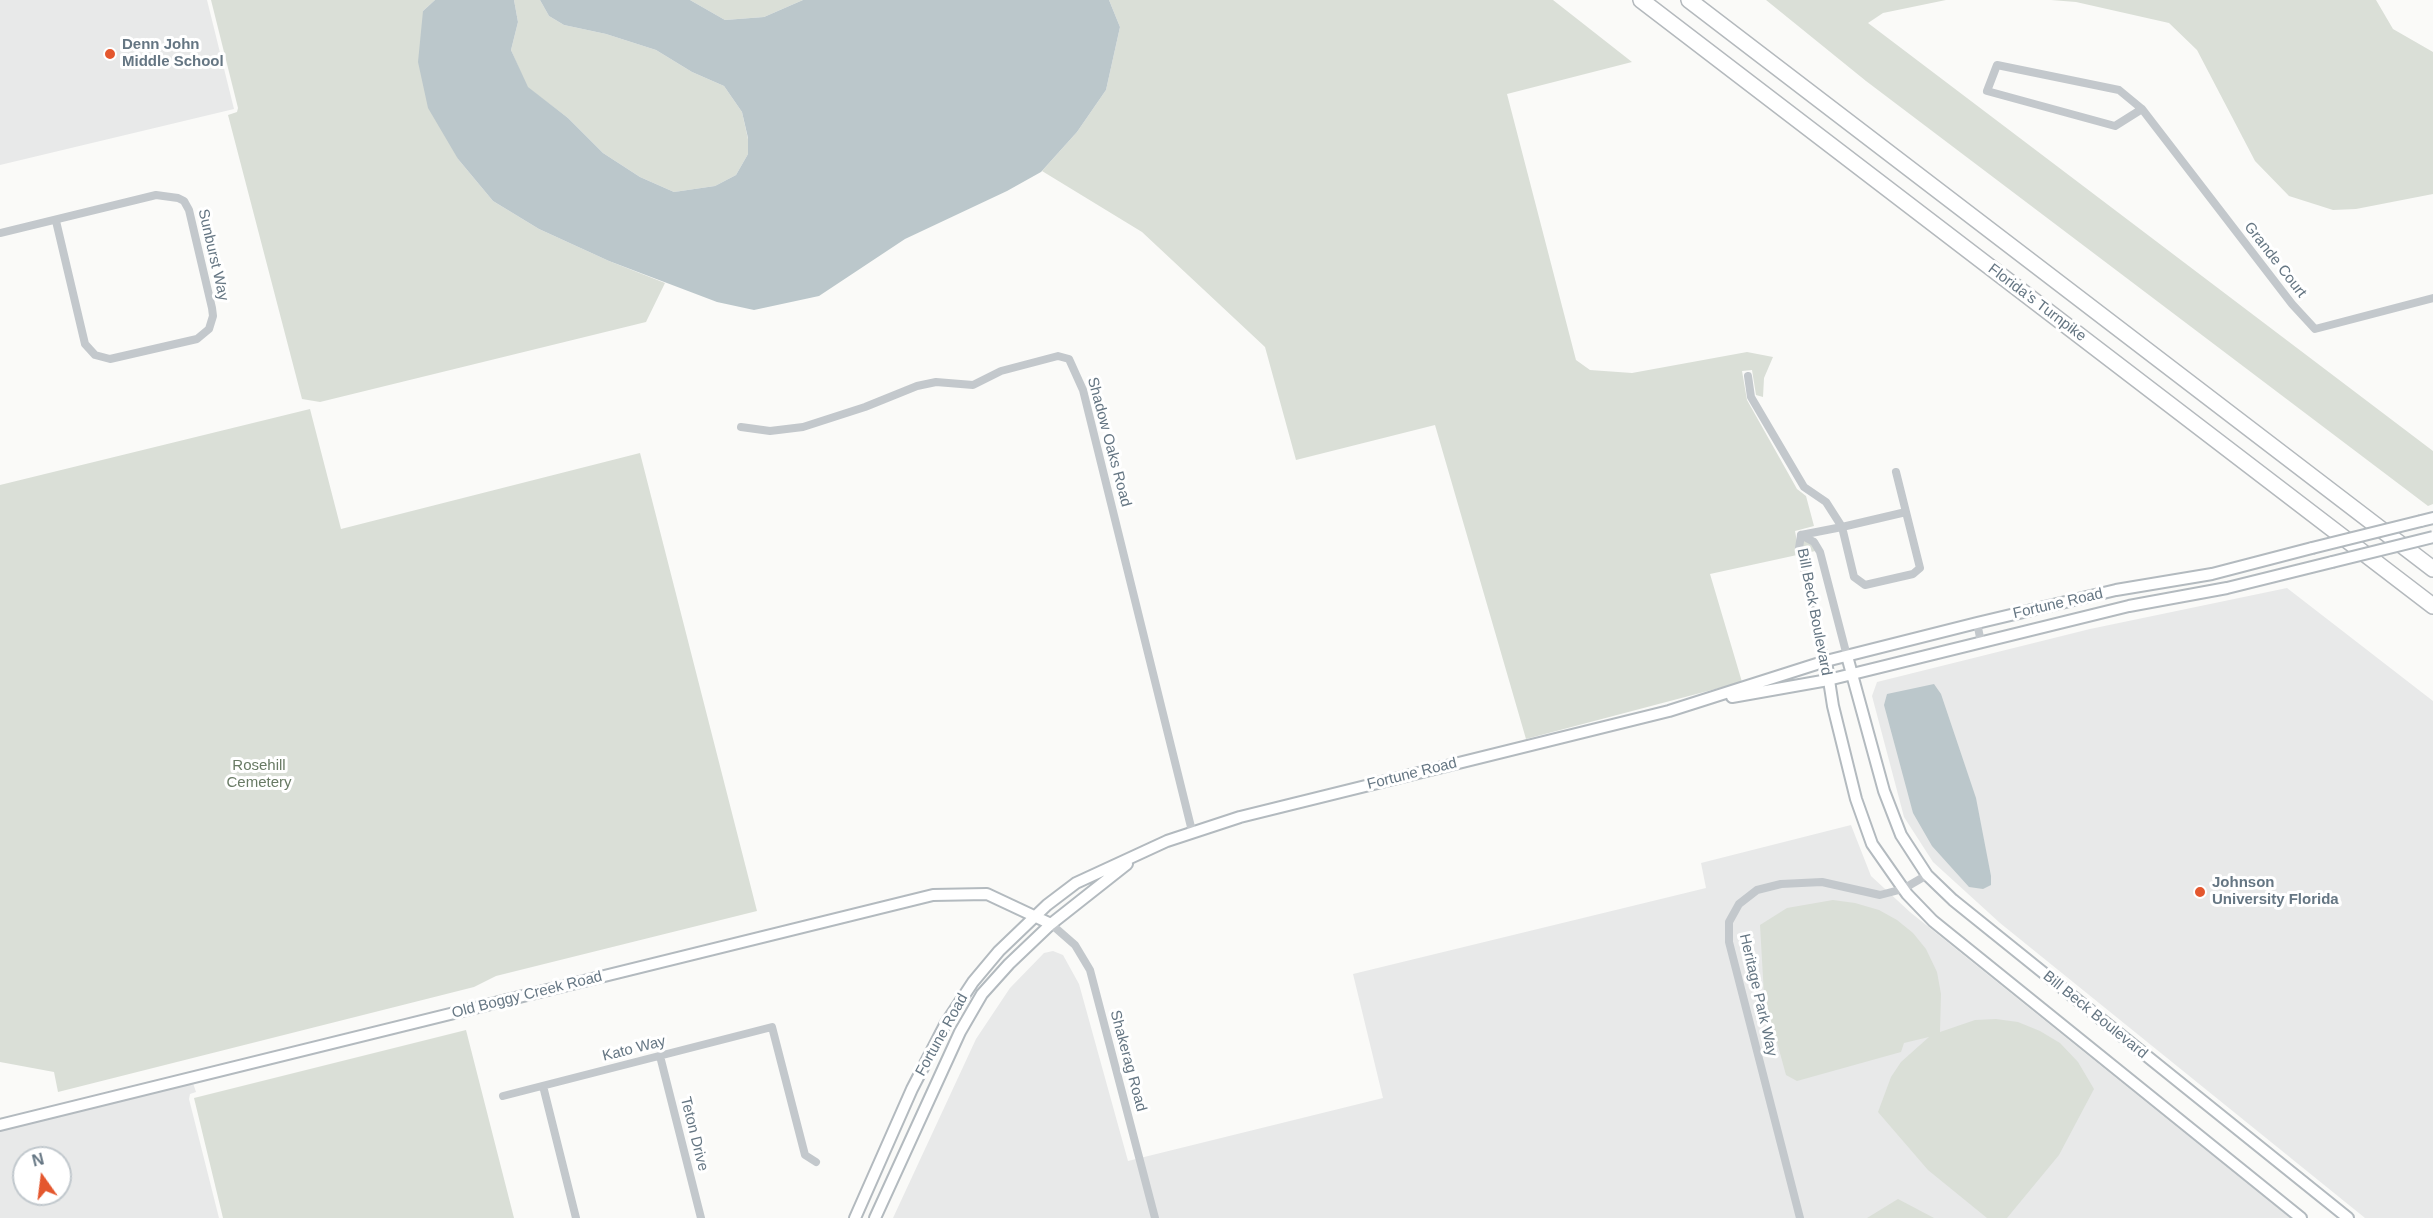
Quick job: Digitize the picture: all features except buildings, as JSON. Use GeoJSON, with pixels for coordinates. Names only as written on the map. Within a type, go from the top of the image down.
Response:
{"type":"FeatureCollection","features":[{"type":"Feature","properties":{"kind":"highway","name":"Florida's Turnpike"},"geometry":{"type":"LineString","coordinates":[[1641,0],[2433,606]]}},
{"type":"Feature","properties":{"kind":"highway","name":"Florida's Turnpike"},"geometry":{"type":"LineString","coordinates":[[1689,0],[2433,569]]}},
{"type":"Feature","properties":{"kind":"main road","name":"Fortune Road"},"geometry":{"type":"LineString","coordinates":[[1688,706],[1826,661],[2116,590],[2212,574],[2433,518]]}},
{"type":"Feature","properties":{"kind":"main road","name":"Fortune Road"},"geometry":{"type":"LineString","coordinates":[[855,1218],[912,1089],[946,1023],[973,982],[1035,916],[1076,883],[1192,831],[1688,706],[1828,680],[2128,606],[2227,588],[2433,537]]}},
{"type":"Feature","properties":{"kind":"main road","name":"Bill Beck Boulevard"},"geometry":{"type":"LineString","coordinates":[[1847,656],[1854,674],[1884,791],[1901,835],[1927,875],[1953,900],[2348,1218]]}},
{"type":"Feature","properties":{"kind":"main road","name":"Bill Beck Boulevard"},"geometry":{"type":"LineString","coordinates":[[1826,661],[1828,680],[1856,799],[1872,844],[1903,889],[1933,921],[2301,1218]]}},
{"type":"Feature","properties":{"kind":"main road","name":"Fortune Road"},"geometry":{"type":"LineString","coordinates":[[875,1218],[960,1032],[977,1004],[1009,964],[1052,924],[1139,854]]}},
{"type":"Feature","properties":{"kind":"main road","name":"Old Boggy Creek Road"},"geometry":{"type":"LineString","coordinates":[[0,1125],[933,894],[987,894],[1052,924]]}},
{"type":"Feature","properties":{"kind":"street","name":"Grande Court"},"geometry":{"type":"LineString","coordinates":[[2142,109],[2115,126],[1987,91],[1997,64],[2119,90],[2142,109],[2292,304],[2315,329],[2433,298]]}},
{"type":"Feature","properties":{"kind":"street","name":"Sunburst Way"},"geometry":{"type":"LineString","coordinates":[[0,233],[156,195],[172,195],[184,201],[189,210],[212,308],[213,316],[209,329],[197,339],[110,359],[95,355],[85,344],[56,221]]}},
{"type":"Feature","properties":{"kind":"street","name":"Shadow Oaks Road"},"geometry":{"type":"LineString","coordinates":[[741,427],[770,431],[803,427],[865,407],[917,386],[936,382],[973,385],[1001,371],[1058,357],[1069,359],[1086,401],[1192,831]]}},
{"type":"Feature","properties":{"kind":"street"},"geometry":{"type":"LineString","coordinates":[[1748,376],[1751,397],[1804,487],[1826,502],[1842,527],[1854,577],[1865,585],[1913,574],[1920,568],[1896,472]]}},
{"type":"Feature","properties":{"kind":"street"},"geometry":{"type":"LineString","coordinates":[[1801,536],[1906,512]]}},
{"type":"Feature","properties":{"kind":"street","name":"Bill Beck Boulevard"},"geometry":{"type":"LineString","coordinates":[[1826,661],[1799,548],[1801,536],[1814,542],[1820,552],[1847,656]]}},
{"type":"Feature","properties":{"kind":"street"},"geometry":{"type":"LineString","coordinates":[[1977,623],[1981,642]]}},
{"type":"Feature","properties":{"kind":"street","name":"Heritage Park Way"},"geometry":{"type":"LineString","coordinates":[[1800,1218],[1729,942],[1729,922],[1739,904],[1757,890],[1781,884],[1822,882],[1880,895],[1903,889],[1927,875]]}},
{"type":"Feature","properties":{"kind":"street","name":"Shakerag Road"},"geometry":{"type":"LineString","coordinates":[[1052,924],[1075,945],[1090,970],[1155,1218]]}},
{"type":"Feature","properties":{"kind":"street","name":"Kato Way"},"geometry":{"type":"LineString","coordinates":[[503,1096],[772,1027],[805,1155],[816,1162]]}},
{"type":"Feature","properties":{"kind":"street","name":"Teton Drive"},"geometry":{"type":"LineString","coordinates":[[660,1056],[701,1218]]}},
{"type":"Feature","properties":{"kind":"street"},"geometry":{"type":"LineString","coordinates":[[543,1086],[576,1218]]}},
{"type":"Feature","properties":{"kind":"shaded area","name":"Denn John Middle School"},"geometry":{"type":"Polygon","coordinates":[[[0,0],[207,0],[234,109],[0,165],[0,0]]]}},
{"type":"Feature","properties":{"kind":"shaded area"},"geometry":{"type":"Polygon","coordinates":[[[435,0],[514,0],[518,22],[511,50],[528,87],[568,118],[603,153],[640,177],[674,192],[715,186],[736,175],[748,154],[748,138],[742,112],[724,86],[692,72],[656,50],[606,34],[564,25],[549,16],[540,0],[690,0],[725,20],[764,17],[803,0],[1109,0],[1120,27],[1106,90],[1077,132],[1041,172],[1007,191],[905,239],[819,296],[754,310],[717,302],[609,261],[539,229],[493,201],[458,159],[428,108],[418,62],[423,11],[435,0]]]}},
{"type":"Feature","properties":{"kind":"shaded area","name":"Johnson University Florida"},"geometry":{"type":"Polygon","coordinates":[[[2287,588],[2433,701],[2433,1218],[2365,1218],[2000,923],[1933,862],[1904,817],[1872,696],[1877,682],[2090,629],[2287,588]]]}},
{"type":"Feature","properties":{"kind":"shaded area"},"geometry":{"type":"Polygon","coordinates":[[[1934,684],[1941,694],[1976,798],[1991,876],[1991,885],[1983,889],[1969,887],[1932,846],[1913,813],[1884,705],[1887,694],[1934,684]]]}},
{"type":"Feature","properties":{"kind":"shaded area"},"geometry":{"type":"Polygon","coordinates":[[[1851,825],[1871,876],[1910,912],[2290,1218],[893,1218],[976,1039],[1010,988],[1044,953],[1053,951],[1063,955],[1079,984],[1128,1161],[1383,1098],[1353,974],[1706,888],[1701,863],[1851,825]]]}},
{"type":"Feature","properties":{"kind":"shaded area"},"geometry":{"type":"Polygon","coordinates":[[[193,1083],[196,1092],[190,1094],[189,1099],[219,1218],[0,1218],[0,1131],[193,1083]]]}},
{"type":"Feature","properties":{"kind":"green space"},"geometry":{"type":"Polygon","coordinates":[[[211,0],[435,0],[423,11],[458,159],[493,201],[539,229],[609,261],[665,283],[646,322],[320,402],[302,399],[228,115],[237,112],[238,108],[211,0]]]}},
{"type":"Feature","properties":{"kind":"green space"},"geometry":{"type":"Polygon","coordinates":[[[514,0],[540,0],[549,16],[564,25],[606,34],[656,50],[692,72],[724,86],[742,112],[748,139],[748,154],[736,175],[715,186],[674,192],[640,177],[603,153],[568,118],[527,87],[511,50],[518,22],[514,0]]]}},
{"type":"Feature","properties":{"kind":"green space"},"geometry":{"type":"Polygon","coordinates":[[[690,0],[803,0],[764,17],[725,20],[690,0]]]}},
{"type":"Feature","properties":{"kind":"green space"},"geometry":{"type":"Polygon","coordinates":[[[1109,0],[1553,0],[1632,62],[1507,94],[1576,360],[1590,370],[1632,373],[1747,352],[1773,357],[1764,378],[1763,397],[1756,395],[1752,370],[1742,371],[1747,400],[1797,489],[1806,496],[1814,526],[1795,531],[1797,542],[1816,538],[1820,550],[1710,574],[1742,682],[1526,739],[1435,425],[1296,460],[1265,347],[1142,232],[1042,171],[1077,132],[1106,90],[1120,27],[1109,0]]]}},
{"type":"Feature","properties":{"kind":"green space"},"geometry":{"type":"Polygon","coordinates":[[[1766,0],[1946,0],[1883,13],[1868,23],[2433,451],[2433,504],[2428,506],[1866,81],[1766,0]]]}},
{"type":"Feature","properties":{"kind":"green space"},"geometry":{"type":"Polygon","coordinates":[[[2051,0],[2376,0],[2393,29],[2433,52],[2433,194],[2356,209],[2333,210],[2289,196],[2255,161],[2197,50],[2169,23],[2076,2],[2051,0]]]}},
{"type":"Feature","properties":{"kind":"green space","name":"Rosehill Cemetery"},"geometry":{"type":"Polygon","coordinates":[[[310,409],[341,529],[640,453],[757,911],[496,976],[474,987],[58,1092],[54,1072],[0,1062],[0,485],[310,409]]]}},
{"type":"Feature","properties":{"kind":"green space"},"geometry":{"type":"Polygon","coordinates":[[[1833,900],[1879,910],[1897,920],[1913,933],[1926,949],[1937,972],[1941,994],[1940,1032],[1975,1020],[1996,1019],[2018,1022],[2060,1043],[2078,1062],[2094,1089],[2059,1155],[2007,1218],[1987,1218],[1928,1170],[1878,1112],[1891,1077],[1901,1062],[1929,1037],[1904,1043],[1901,1052],[1797,1081],[1786,1075],[1764,995],[1760,925],[1787,908],[1833,900]]]}},
{"type":"Feature","properties":{"kind":"green space"},"geometry":{"type":"Polygon","coordinates":[[[466,1030],[514,1218],[223,1218],[194,1098],[466,1030]]]}},
{"type":"Feature","properties":{"kind":"green space"},"geometry":{"type":"Polygon","coordinates":[[[1898,1199],[1934,1218],[1867,1218],[1898,1199]]]}},
{"type":"Feature","properties":{"kind":"place","name":"Denn John Middle School"},"geometry":{"type":"Point","coordinates":[110,54]}},
{"type":"Feature","properties":{"kind":"place","name":"Johnson University Florida"},"geometry":{"type":"Point","coordinates":[2200,892]}}]}
